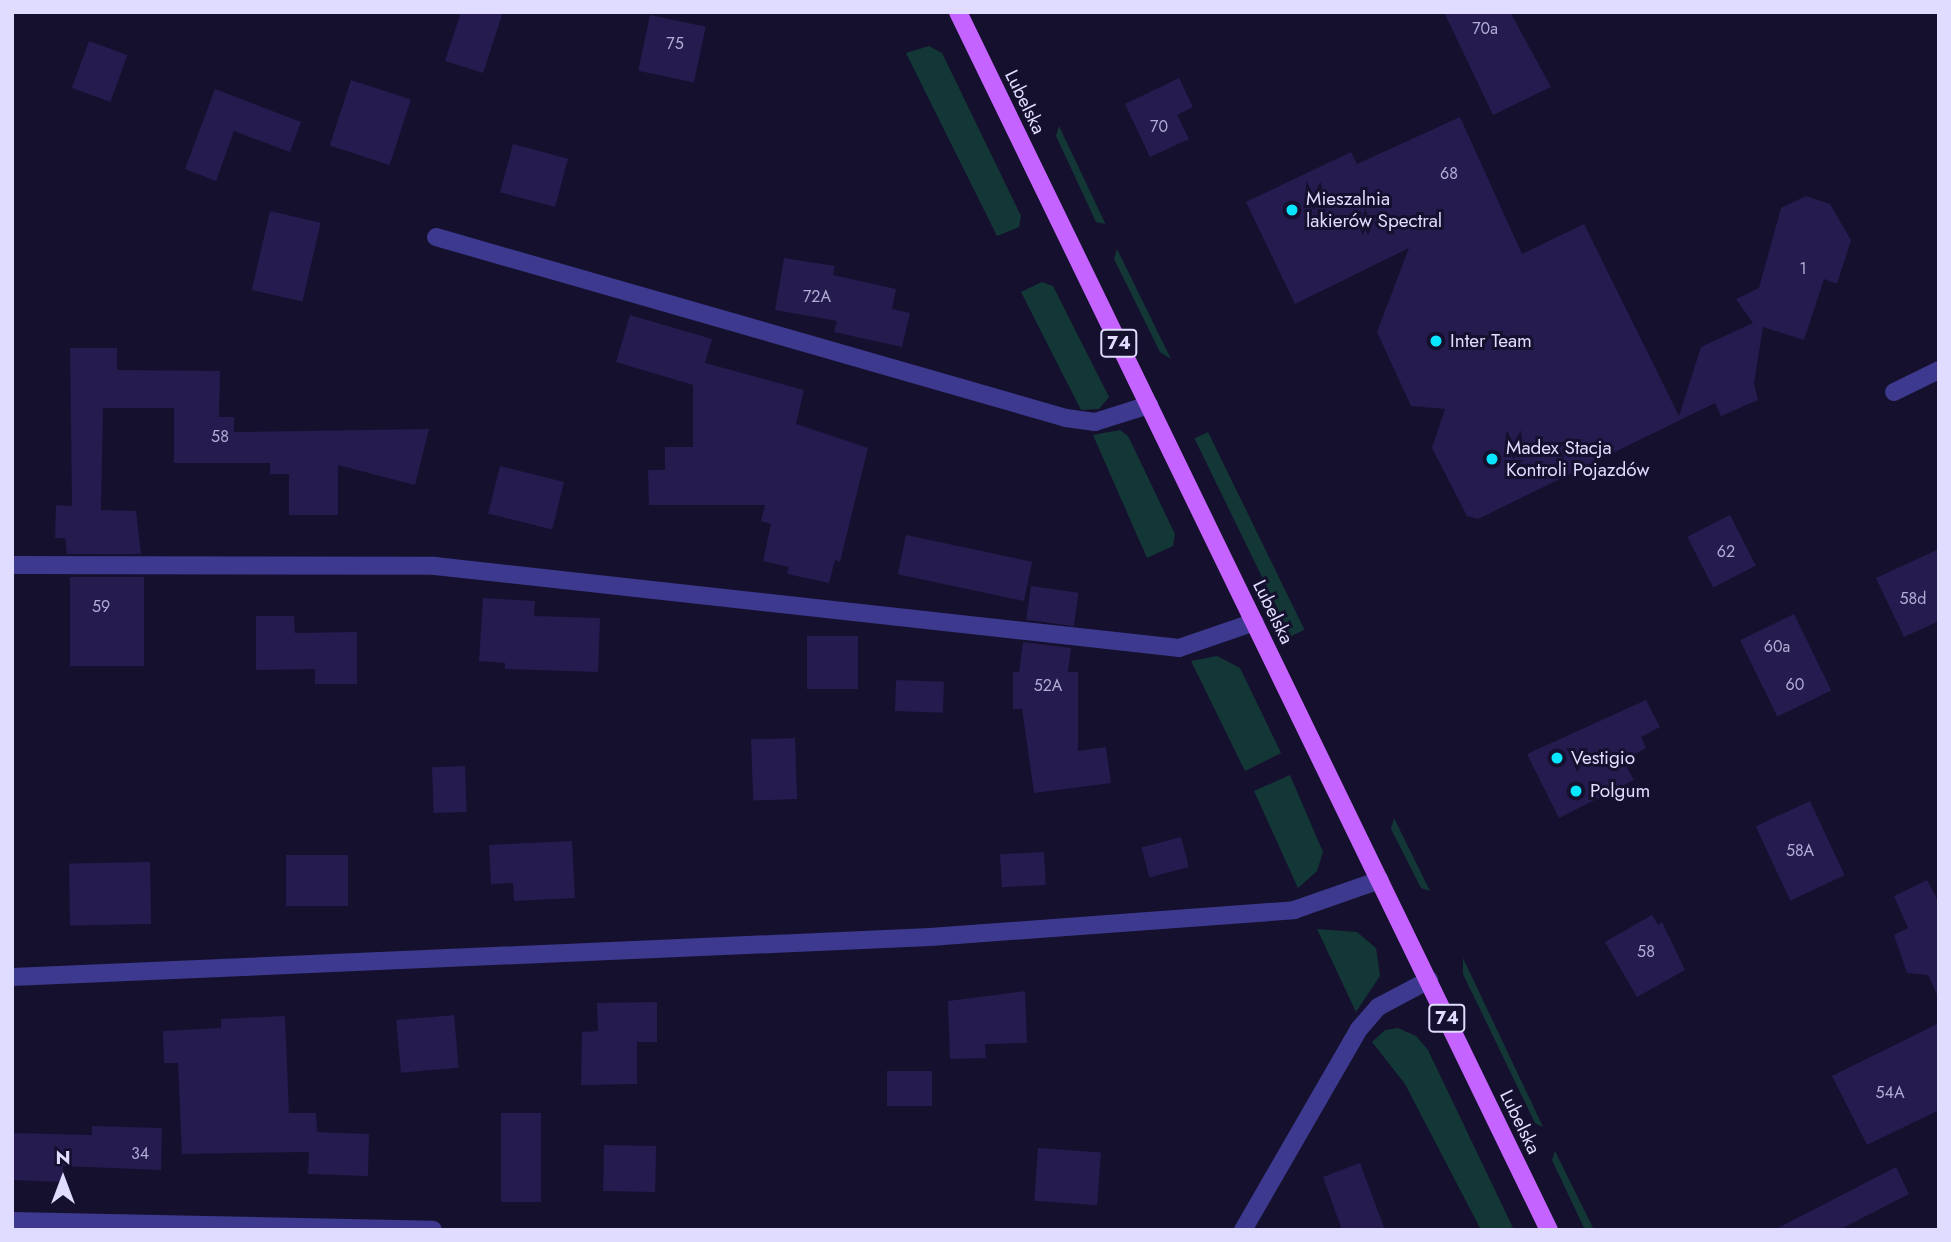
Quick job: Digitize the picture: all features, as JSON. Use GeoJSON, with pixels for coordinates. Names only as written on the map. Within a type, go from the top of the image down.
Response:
{"type":"FeatureCollection","features":[{"type":"Feature","properties":{"kind":"main road","name":"Lubelska"},"geometry":{"type":"LineString","coordinates":[[958,12],[1549,1230]]}},
{"type":"Feature","properties":{"kind":"street"},"geometry":{"type":"LineString","coordinates":[[436,237],[1066,418],[1095,422],[1149,405]]}},
{"type":"Feature","properties":{"kind":"street"},"geometry":{"type":"LineString","coordinates":[[1894,392],[1939,370]]}},
{"type":"Feature","properties":{"kind":"street"},"geometry":{"type":"LineString","coordinates":[[12,565],[435,566],[1179,648],[1255,622]]}},
{"type":"Feature","properties":{"kind":"street"},"geometry":{"type":"LineString","coordinates":[[12,977],[1079,926],[1294,909],[1380,880]]}},
{"type":"Feature","properties":{"kind":"street"},"geometry":{"type":"LineString","coordinates":[[1242,1230],[1359,1029],[1378,1007],[1429,980]]}},
{"type":"Feature","properties":{"kind":"street"},"geometry":{"type":"LineString","coordinates":[[12,1221],[433,1230]]}},
{"type":"Feature","properties":{"kind":"green space"},"geometry":{"type":"Polygon","coordinates":[[[929,46],[942,53],[1021,216],[1019,227],[997,236],[906,53],[929,46]]]}},
{"type":"Feature","properties":{"kind":"green space"},"geometry":{"type":"Polygon","coordinates":[[[1059,126],[1105,224],[1096,222],[1056,136],[1059,126]]]}},
{"type":"Feature","properties":{"kind":"green space"},"geometry":{"type":"Polygon","coordinates":[[[1117,249],[1171,359],[1160,352],[1114,259],[1117,249]]]}},
{"type":"Feature","properties":{"kind":"green space"},"geometry":{"type":"Polygon","coordinates":[[[1042,282],[1053,286],[1109,397],[1099,409],[1081,410],[1021,292],[1042,282]]]}},
{"type":"Feature","properties":{"kind":"green space"},"geometry":{"type":"Polygon","coordinates":[[[1120,430],[1128,436],[1175,534],[1173,546],[1147,558],[1093,435],[1120,430]]]}},
{"type":"Feature","properties":{"kind":"green space"},"geometry":{"type":"Polygon","coordinates":[[[1208,432],[1304,630],[1291,636],[1195,439],[1208,432]]]}},
{"type":"Feature","properties":{"kind":"green space"},"geometry":{"type":"Polygon","coordinates":[[[1217,656],[1240,668],[1281,753],[1245,771],[1191,661],[1217,656]]]}},
{"type":"Feature","properties":{"kind":"green space"},"geometry":{"type":"Polygon","coordinates":[[[1290,775],[1323,852],[1317,871],[1298,888],[1254,791],[1290,775]]]}},
{"type":"Feature","properties":{"kind":"green space"},"geometry":{"type":"Polygon","coordinates":[[[1394,818],[1430,891],[1421,888],[1391,829],[1394,818]]]}},
{"type":"Feature","properties":{"kind":"green space"},"geometry":{"type":"Polygon","coordinates":[[[1317,929],[1357,932],[1376,948],[1380,976],[1356,1012],[1317,929]]]}},
{"type":"Feature","properties":{"kind":"green space"},"geometry":{"type":"Polygon","coordinates":[[[1463,958],[1543,1127],[1535,1123],[1463,974],[1463,958]]]}},
{"type":"Feature","properties":{"kind":"green space"},"geometry":{"type":"Polygon","coordinates":[[[1398,1028],[1416,1036],[1428,1050],[1514,1230],[1481,1230],[1405,1084],[1372,1042],[1385,1030],[1398,1028]]]}},
{"type":"Feature","properties":{"kind":"green space"},"geometry":{"type":"Polygon","coordinates":[[[1555,1151],[1594,1230],[1585,1230],[1552,1160],[1555,1151]]]}},
{"type":"Feature","properties":{"kind":"building"},"geometry":{"type":"Polygon","coordinates":[[[461,12],[503,12],[483,73],[445,61],[461,12]]]}},
{"type":"Feature","properties":{"kind":"building"},"geometry":{"type":"Polygon","coordinates":[[[1444,12],[1510,12],[1551,87],[1493,115],[1444,12]]]}},
{"type":"Feature","properties":{"kind":"building"},"geometry":{"type":"Polygon","coordinates":[[[650,15],[706,27],[694,83],[638,71],[650,15]]]}},
{"type":"Feature","properties":{"kind":"building"},"geometry":{"type":"Polygon","coordinates":[[[89,41],[128,55],[110,102],[72,88],[89,41]]]}},
{"type":"Feature","properties":{"kind":"building"},"geometry":{"type":"Polygon","coordinates":[[[1179,78],[1193,107],[1177,115],[1189,139],[1150,157],[1125,104],[1179,78]]]}},
{"type":"Feature","properties":{"kind":"building"},"geometry":{"type":"Polygon","coordinates":[[[351,80],[411,99],[390,165],[330,146],[351,80]]]}},
{"type":"Feature","properties":{"kind":"building"},"geometry":{"type":"Polygon","coordinates":[[[215,89],[301,122],[290,152],[234,131],[216,181],[185,169],[215,89]]]}},
{"type":"Feature","properties":{"kind":"building"},"geometry":{"type":"Polygon","coordinates":[[[1460,117],[1522,254],[1584,224],[1679,416],[1701,347],[1753,323],[1736,299],[1759,288],[1781,208],[1806,196],[1830,204],[1851,240],[1837,284],[1824,279],[1804,340],[1763,327],[1754,383],[1758,400],[1721,416],[1715,403],[1478,519],[1467,516],[1432,448],[1445,409],[1411,406],[1377,332],[1409,248],[1295,304],[1246,202],[1351,152],[1357,164],[1460,117]]]}},
{"type":"Feature","properties":{"kind":"building"},"geometry":{"type":"Polygon","coordinates":[[[513,144],[568,159],[555,207],[500,192],[513,144]]]}},
{"type":"Feature","properties":{"kind":"building"},"geometry":{"type":"Polygon","coordinates":[[[270,211],[321,223],[302,302],[252,290],[270,211]]]}},
{"type":"Feature","properties":{"kind":"building"},"geometry":{"type":"Polygon","coordinates":[[[784,258],[835,266],[833,275],[896,289],[892,309],[910,313],[902,347],[834,332],[837,321],[775,310],[784,258]]]}},
{"type":"Feature","properties":{"kind":"building"},"geometry":{"type":"Polygon","coordinates":[[[630,315],[712,339],[705,363],[804,390],[796,424],[868,448],[840,562],[835,560],[829,583],[787,574],[789,567],[763,561],[771,524],[761,521],[765,505],[649,505],[648,470],[665,470],[665,447],[693,447],[693,385],[616,362],[630,315]]]}},
{"type":"Feature","properties":{"kind":"building"},"geometry":{"type":"Polygon","coordinates":[[[70,348],[117,348],[117,370],[220,371],[219,417],[234,417],[234,432],[429,429],[415,485],[338,465],[338,515],[289,515],[289,474],[270,474],[270,463],[174,463],[174,408],[103,408],[101,510],[136,511],[141,554],[67,554],[65,538],[55,538],[56,505],[72,506],[70,348]]]}},
{"type":"Feature","properties":{"kind":"building"},"geometry":{"type":"Polygon","coordinates":[[[500,466],[564,482],[552,530],[488,514],[500,466]]]}},
{"type":"Feature","properties":{"kind":"building"},"geometry":{"type":"Polygon","coordinates":[[[1730,515],[1756,566],[1713,588],[1687,537],[1730,515]]]}},
{"type":"Feature","properties":{"kind":"building"},"geometry":{"type":"Polygon","coordinates":[[[906,535],[1032,562],[1024,601],[898,574],[906,535]]]}},
{"type":"Feature","properties":{"kind":"building"},"geometry":{"type":"Polygon","coordinates":[[[1939,549],[1939,621],[1904,637],[1876,578],[1939,549]]]}},
{"type":"Feature","properties":{"kind":"building"},"geometry":{"type":"Polygon","coordinates":[[[70,577],[144,577],[144,666],[70,666],[70,577]]]}},
{"type":"Feature","properties":{"kind":"building"},"geometry":{"type":"Polygon","coordinates":[[[1031,586],[1079,593],[1074,626],[1026,620],[1031,586]]]}},
{"type":"Feature","properties":{"kind":"building"},"geometry":{"type":"Polygon","coordinates":[[[483,598],[535,601],[534,616],[600,618],[598,672],[505,669],[505,663],[479,661],[483,598]]]}},
{"type":"Feature","properties":{"kind":"building"},"geometry":{"type":"Polygon","coordinates":[[[1794,614],[1831,690],[1777,717],[1740,640],[1794,614]]]}},
{"type":"Feature","properties":{"kind":"building"},"geometry":{"type":"Polygon","coordinates":[[[256,616],[294,616],[295,633],[357,632],[357,684],[315,684],[315,669],[256,670],[256,616]]]}},
{"type":"Feature","properties":{"kind":"building"},"geometry":{"type":"Polygon","coordinates":[[[807,636],[858,636],[858,689],[807,689],[807,636]]]}},
{"type":"Feature","properties":{"kind":"building"},"geometry":{"type":"Polygon","coordinates":[[[1023,642],[1071,648],[1068,672],[1078,672],[1078,751],[1106,747],[1111,783],[1034,793],[1022,709],[1013,709],[1013,672],[1019,672],[1023,642]]]}},
{"type":"Feature","properties":{"kind":"building"},"geometry":{"type":"Polygon","coordinates":[[[896,680],[944,682],[943,713],[895,711],[896,680]]]}},
{"type":"Feature","properties":{"kind":"building"},"geometry":{"type":"Polygon","coordinates":[[[1646,700],[1660,727],[1641,737],[1646,748],[1623,760],[1634,780],[1559,818],[1527,754],[1646,700]]]}},
{"type":"Feature","properties":{"kind":"building"},"geometry":{"type":"Polygon","coordinates":[[[795,738],[797,799],[753,800],[751,740],[795,738]]]}},
{"type":"Feature","properties":{"kind":"building"},"geometry":{"type":"Polygon","coordinates":[[[465,766],[467,812],[434,813],[432,767],[465,766]]]}},
{"type":"Feature","properties":{"kind":"building"},"geometry":{"type":"Polygon","coordinates":[[[1810,801],[1845,875],[1790,901],[1756,826],[1810,801]]]}},
{"type":"Feature","properties":{"kind":"building"},"geometry":{"type":"Polygon","coordinates":[[[1181,837],[1189,867],[1149,878],[1141,848],[1181,837]]]}},
{"type":"Feature","properties":{"kind":"building"},"geometry":{"type":"Polygon","coordinates":[[[572,841],[575,898],[514,901],[513,883],[491,884],[489,845],[572,841]]]}},
{"type":"Feature","properties":{"kind":"building"},"geometry":{"type":"Polygon","coordinates":[[[1044,852],[1046,885],[1002,887],[1000,854],[1044,852]]]}},
{"type":"Feature","properties":{"kind":"building"},"geometry":{"type":"Polygon","coordinates":[[[286,855],[348,855],[348,906],[286,906],[286,855]]]}},
{"type":"Feature","properties":{"kind":"building"},"geometry":{"type":"Polygon","coordinates":[[[150,862],[151,924],[70,925],[69,863],[150,862]]]}},
{"type":"Feature","properties":{"kind":"building"},"geometry":{"type":"Polygon","coordinates":[[[1927,880],[1939,903],[1939,999],[1928,975],[1907,973],[1894,935],[1908,928],[1894,896],[1927,880]]]}},
{"type":"Feature","properties":{"kind":"building"},"geometry":{"type":"Polygon","coordinates":[[[1652,915],[1658,925],[1662,922],[1685,970],[1637,997],[1605,942],[1652,915]]]}},
{"type":"Feature","properties":{"kind":"building"},"geometry":{"type":"Polygon","coordinates":[[[1025,991],[1027,1043],[985,1044],[986,1058],[950,1059],[948,1001],[1025,991]]]}},
{"type":"Feature","properties":{"kind":"building"},"geometry":{"type":"Polygon","coordinates":[[[657,1002],[657,1042],[637,1042],[637,1084],[581,1085],[582,1032],[598,1031],[597,1003],[657,1002]]]}},
{"type":"Feature","properties":{"kind":"building"},"geometry":{"type":"Polygon","coordinates":[[[454,1015],[459,1068],[401,1073],[396,1020],[454,1015]]]}},
{"type":"Feature","properties":{"kind":"building"},"geometry":{"type":"Polygon","coordinates":[[[285,1016],[289,1113],[316,1113],[317,1132],[369,1134],[368,1176],[308,1174],[309,1152],[182,1154],[178,1063],[164,1063],[163,1031],[221,1028],[221,1019],[285,1016]]]}},
{"type":"Feature","properties":{"kind":"building"},"geometry":{"type":"Polygon","coordinates":[[[1939,1023],[1939,1110],[1867,1145],[1832,1076],[1939,1023]]]}},
{"type":"Feature","properties":{"kind":"building"},"geometry":{"type":"Polygon","coordinates":[[[887,1071],[932,1071],[932,1106],[887,1106],[887,1071]]]}},
{"type":"Feature","properties":{"kind":"building"},"geometry":{"type":"Polygon","coordinates":[[[501,1113],[541,1113],[541,1202],[501,1202],[501,1113]]]}},
{"type":"Feature","properties":{"kind":"building"},"geometry":{"type":"Polygon","coordinates":[[[92,1126],[162,1128],[161,1170],[63,1166],[63,1182],[12,1180],[12,1133],[92,1135],[92,1126]]]}},
{"type":"Feature","properties":{"kind":"building"},"geometry":{"type":"Polygon","coordinates":[[[604,1145],[656,1146],[655,1192],[603,1191],[604,1145]]]}},
{"type":"Feature","properties":{"kind":"building"},"geometry":{"type":"Polygon","coordinates":[[[1038,1148],[1101,1152],[1097,1205],[1034,1201],[1038,1148]]]}},
{"type":"Feature","properties":{"kind":"building"},"geometry":{"type":"Polygon","coordinates":[[[1360,1163],[1385,1230],[1342,1230],[1323,1177],[1360,1163]]]}},
{"type":"Feature","properties":{"kind":"building"},"geometry":{"type":"Polygon","coordinates":[[[1896,1167],[1909,1194],[1839,1230],[1774,1230],[1896,1167]]]}},
{"type":"Feature","properties":{"kind":"place","name":"Mieszalnia lakierów Spectral"},"geometry":{"type":"Point","coordinates":[1292,210]}},
{"type":"Feature","properties":{"kind":"place","name":"Inter Team"},"geometry":{"type":"Point","coordinates":[1436,341]}},
{"type":"Feature","properties":{"kind":"place","name":"Madex Stacja Kontroli Pojazdów"},"geometry":{"type":"Point","coordinates":[1492,459]}},
{"type":"Feature","properties":{"kind":"place","name":"Vestigio"},"geometry":{"type":"Point","coordinates":[1557,758]}},
{"type":"Feature","properties":{"kind":"place","name":"Polgum"},"geometry":{"type":"Point","coordinates":[1576,791]}}]}
